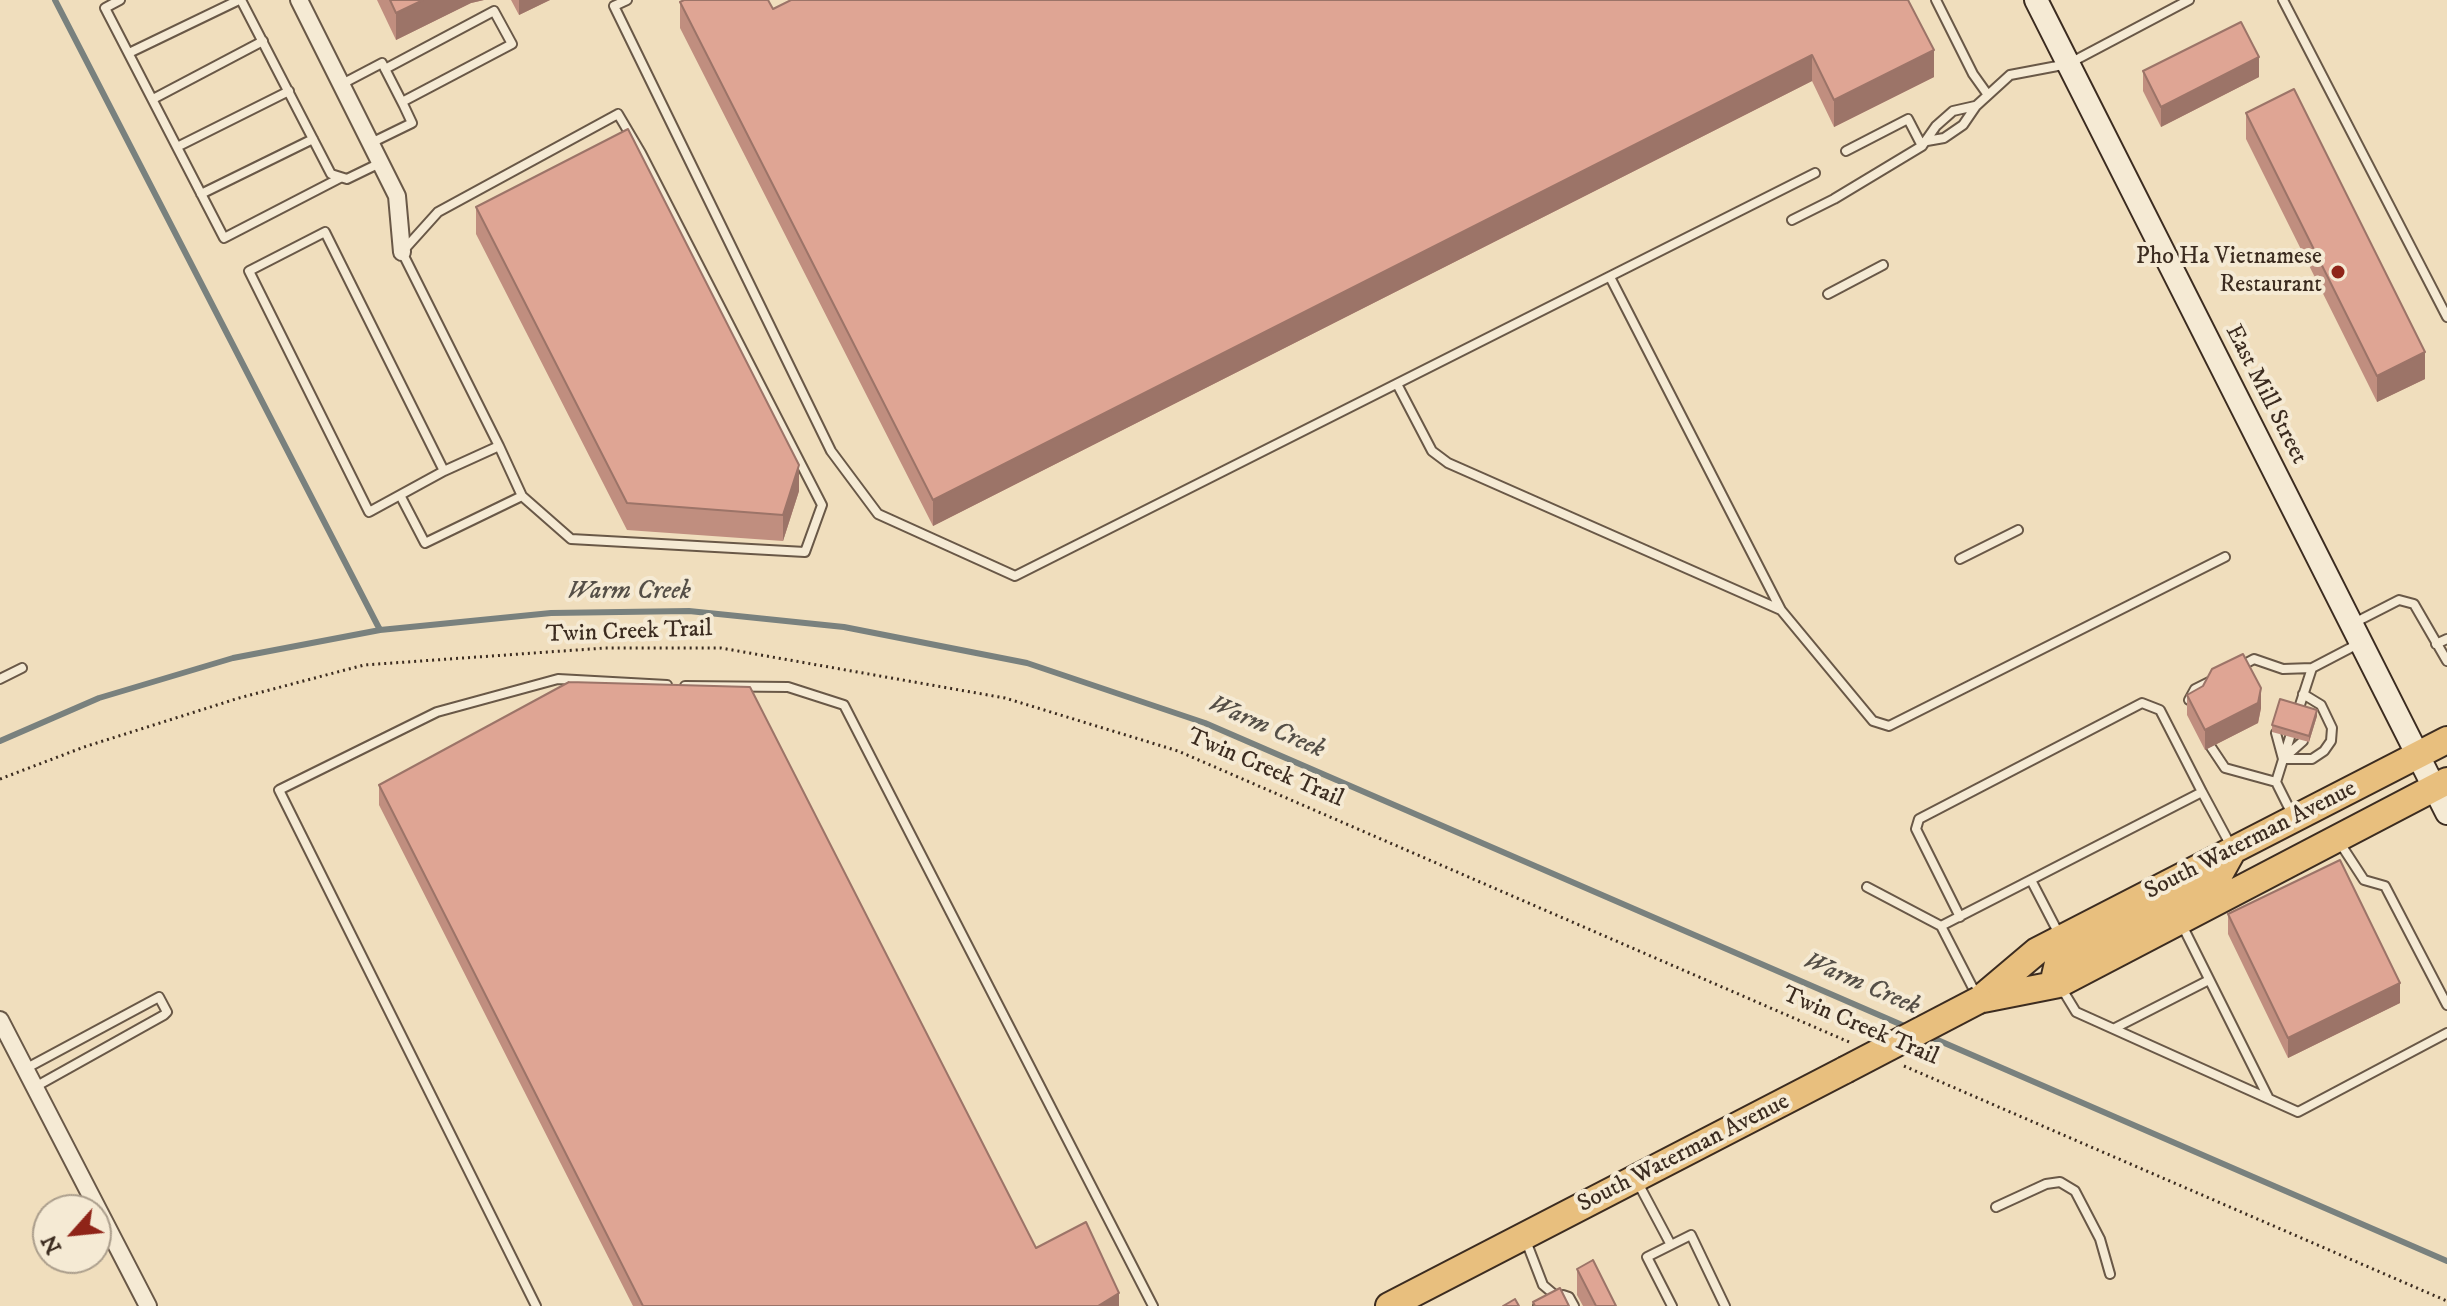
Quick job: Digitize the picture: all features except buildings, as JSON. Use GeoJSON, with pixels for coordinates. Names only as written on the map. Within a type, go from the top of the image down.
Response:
{"type":"FeatureCollection","features":[{"type":"Feature","properties":{"kind":"main road","name":"East Mill Street"},"geometry":{"type":"LineString","coordinates":[[2036,0],[2418,755],[2441,784],[2447,813]]}},
{"type":"Feature","properties":{"kind":"main road","name":"South Waterman Avenue"},"geometry":{"type":"LineString","coordinates":[[1395,1305],[1979,1000],[2037,951],[2061,938],[2447,740]]}},
{"type":"Feature","properties":{"kind":"main road","name":"South Waterman Avenue"},"geometry":{"type":"LineString","coordinates":[[1979,1000],[2059,984],[2441,784]]}},
{"type":"Feature","properties":{"kind":"main road"},"geometry":{"type":"LineString","coordinates":[[2059,984],[2055,976],[2058,963],[2214,884],[2233,850]]}},
{"type":"Feature","properties":{"kind":"street"},"geometry":{"type":"LineString","coordinates":[[299,0],[397,196],[402,252]]}},
{"type":"Feature","properties":{"kind":"street"},"geometry":{"type":"LineString","coordinates":[[0,1020],[6,1046],[35,1087],[148,1306]]}},
{"type":"Feature","properties":{"kind":"lane"},"geometry":{"type":"LineString","coordinates":[[120,0],[105,8],[224,238],[340,178]]}},
{"type":"Feature","properties":{"kind":"lane"},"geometry":{"type":"LineString","coordinates":[[129,53],[240,0],[331,174],[347,179],[380,163]]}},
{"type":"Feature","properties":{"kind":"lane"},"geometry":{"type":"LineString","coordinates":[[627,0],[613,3],[831,451],[878,514],[1015,576],[1815,173]]}},
{"type":"Feature","properties":{"kind":"lane"},"geometry":{"type":"LineString","coordinates":[[1936,0],[1973,74],[1988,95]]}},
{"type":"Feature","properties":{"kind":"lane"},"geometry":{"type":"LineString","coordinates":[[1792,220],[1834,199],[1924,144],[1944,138],[1963,125],[1976,106],[2010,75],[2068,64],[2189,0]]}},
{"type":"Feature","properties":{"kind":"lane"},"geometry":{"type":"LineString","coordinates":[[2283,0],[2447,317]]}},
{"type":"Feature","properties":{"kind":"lane"},"geometry":{"type":"LineString","coordinates":[[385,69],[494,11],[512,44],[402,102]]}},
{"type":"Feature","properties":{"kind":"lane"},"geometry":{"type":"LineString","coordinates":[[153,99],[263,41]]}},
{"type":"Feature","properties":{"kind":"lane"},"geometry":{"type":"LineString","coordinates":[[341,85],[382,63],[402,102],[412,123],[370,143]]}},
{"type":"Feature","properties":{"kind":"lane"},"geometry":{"type":"LineString","coordinates":[[177,147],[289,91]]}},
{"type":"Feature","properties":{"kind":"lane"},"geometry":{"type":"LineString","coordinates":[[1924,144],[1936,126],[1953,111],[1976,106]]}},
{"type":"Feature","properties":{"kind":"lane"},"geometry":{"type":"LineString","coordinates":[[618,114],[822,505],[805,552],[571,539],[522,496],[402,252],[438,212],[618,114]]}},
{"type":"Feature","properties":{"kind":"lane"},"geometry":{"type":"LineString","coordinates":[[1846,151],[1908,119],[1924,144]]}},
{"type":"Feature","properties":{"kind":"lane"},"geometry":{"type":"LineString","coordinates":[[201,194],[313,139]]}},
{"type":"Feature","properties":{"kind":"lane"},"geometry":{"type":"LineString","coordinates":[[444,471],[325,232],[249,271],[369,512],[444,471],[499,446]]}},
{"type":"Feature","properties":{"kind":"lane"},"geometry":{"type":"LineString","coordinates":[[1828,294],[1883,265]]}},
{"type":"Feature","properties":{"kind":"lane"},"geometry":{"type":"LineString","coordinates":[[1610,277],[1781,610],[1873,721],[1889,726],[2225,557]]}},
{"type":"Feature","properties":{"kind":"lane"},"geometry":{"type":"LineString","coordinates":[[1397,384],[1432,451],[1448,463],[1781,610]]}},
{"type":"Feature","properties":{"kind":"lane"},"geometry":{"type":"LineString","coordinates":[[400,495],[425,543],[522,496]]}},
{"type":"Feature","properties":{"kind":"lane"},"geometry":{"type":"LineString","coordinates":[[1960,559],[2018,530]]}},
{"type":"Feature","properties":{"kind":"lane"},"geometry":{"type":"LineString","coordinates":[[2298,711],[2312,668],[2399,600],[2414,604],[2447,661]]}},
{"type":"Feature","properties":{"kind":"lane"},"geometry":{"type":"LineString","coordinates":[[2436,644],[2447,639]]}},
{"type":"Feature","properties":{"kind":"lane"},"geometry":{"type":"LineString","coordinates":[[2230,671],[2254,659],[2283,669],[2312,668]]}},
{"type":"Feature","properties":{"kind":"lane"},"geometry":{"type":"LineString","coordinates":[[0,679],[22,668]]}},
{"type":"Feature","properties":{"kind":"lane"},"geometry":{"type":"LineString","coordinates":[[2193,711],[2189,701],[2191,694],[2218,677]]}},
{"type":"Feature","properties":{"kind":"lane"},"geometry":{"type":"LineString","coordinates":[[536,1306],[279,790],[437,712],[558,679],[788,687],[844,705],[1153,1306]]}},
{"type":"Feature","properties":{"kind":"lane"},"geometry":{"type":"LineString","coordinates":[[2294,700],[2303,694]]}},
{"type":"Feature","properties":{"kind":"lane"},"geometry":{"type":"LineString","coordinates":[[2303,694],[2310,715]]}},
{"type":"Feature","properties":{"kind":"lane"},"geometry":{"type":"LineString","coordinates":[[2283,759],[2312,759],[2324,751],[2331,741],[2332,728],[2321,705],[2303,694]]}},
{"type":"Feature","properties":{"kind":"lane"},"geometry":{"type":"LineString","coordinates":[[1960,917],[1916,829],[1919,819],[2142,703],[2160,710],[2233,850]]}},
{"type":"Feature","properties":{"kind":"lane"},"geometry":{"type":"LineString","coordinates":[[2276,733],[2283,759]]}},
{"type":"Feature","properties":{"kind":"lane"},"geometry":{"type":"LineString","coordinates":[[2290,737],[2276,782],[2294,818]]}},
{"type":"Feature","properties":{"kind":"lane"},"geometry":{"type":"LineString","coordinates":[[2283,759],[2303,741]]}},
{"type":"Feature","properties":{"kind":"lane"},"geometry":{"type":"LineString","coordinates":[[2211,747],[2225,768],[2276,782]]}},
{"type":"Feature","properties":{"kind":"lane"},"geometry":{"type":"LineString","coordinates":[[1941,926],[2202,792]]}},
{"type":"Feature","properties":{"kind":"lane"},"geometry":{"type":"LineString","coordinates":[[2338,839],[2364,880],[2385,886],[2447,1005]]}},
{"type":"Feature","properties":{"kind":"lane"},"geometry":{"type":"LineString","coordinates":[[2031,880],[2061,938]]}},
{"type":"Feature","properties":{"kind":"lane"},"geometry":{"type":"LineString","coordinates":[[1867,887],[1941,926],[1979,1000]]}},
{"type":"Feature","properties":{"kind":"lane"},"geometry":{"type":"LineString","coordinates":[[2180,922],[2268,1098]]}},
{"type":"Feature","properties":{"kind":"lane"},"geometry":{"type":"LineString","coordinates":[[2115,1028],[2209,980]]}},
{"type":"Feature","properties":{"kind":"lane"},"geometry":{"type":"LineString","coordinates":[[2059,984],[2076,1012],[2298,1112],[2447,1033]]}},
{"type":"Feature","properties":{"kind":"lane"},"geometry":{"type":"LineString","coordinates":[[25,1069],[159,997],[167,1012],[164,1015],[35,1087]]}},
{"type":"Feature","properties":{"kind":"lane"},"geometry":{"type":"LineString","coordinates":[[115,1019],[125,1037]]}},
{"type":"Feature","properties":{"kind":"lane"},"geometry":{"type":"LineString","coordinates":[[1636,1179],[1671,1245]]}},
{"type":"Feature","properties":{"kind":"lane"},"geometry":{"type":"LineString","coordinates":[[1996,1207],[2035,1188],[2060,1182],[2075,1191],[2100,1239],[2110,1274]]}},
{"type":"Feature","properties":{"kind":"lane"},"geometry":{"type":"LineString","coordinates":[[1672,1306],[1647,1257],[1691,1235],[1725,1306]]}},
{"type":"Feature","properties":{"kind":"lane"},"geometry":{"type":"LineString","coordinates":[[1524,1236],[1543,1285],[1556,1296]]}},
{"type":"Feature","properties":{"kind":"lane"},"geometry":{"type":"LineString","coordinates":[[1538,1306],[1563,1295],[1569,1297],[1574,1306]]}},
{"type":"Feature","properties":{"kind":"path","name":"Twin Creek Trail"},"geometry":{"type":"LineString","coordinates":[[0,779],[84,747],[197,711],[364,665],[605,648],[721,648],[1005,698],[1178,751],[1849,1042]]}},
{"type":"Feature","properties":{"kind":"path","name":"Twin Creek Trail"},"geometry":{"type":"LineString","coordinates":[[1893,1061],[2447,1301]]}},
{"type":"Feature","properties":{"kind":"waterway"},"geometry":{"type":"LineString","coordinates":[[55,0],[380,630]]}},
{"type":"Feature","properties":{"kind":"waterway","name":"Warm Creek"},"geometry":{"type":"LineString","coordinates":[[0,741],[99,698],[233,658],[380,630],[551,613],[689,611],[844,627],[1027,663],[1205,723],[1909,1028]]}},
{"type":"Feature","properties":{"kind":"waterway","name":"Warm Creek"},"geometry":{"type":"LineString","coordinates":[[1926,1035],[2447,1261]]}},
{"type":"Feature","properties":{"kind":"place","name":"Pho Ha Vietnamese Restaurant"},"geometry":{"type":"Point","coordinates":[2338,272]}}]}
